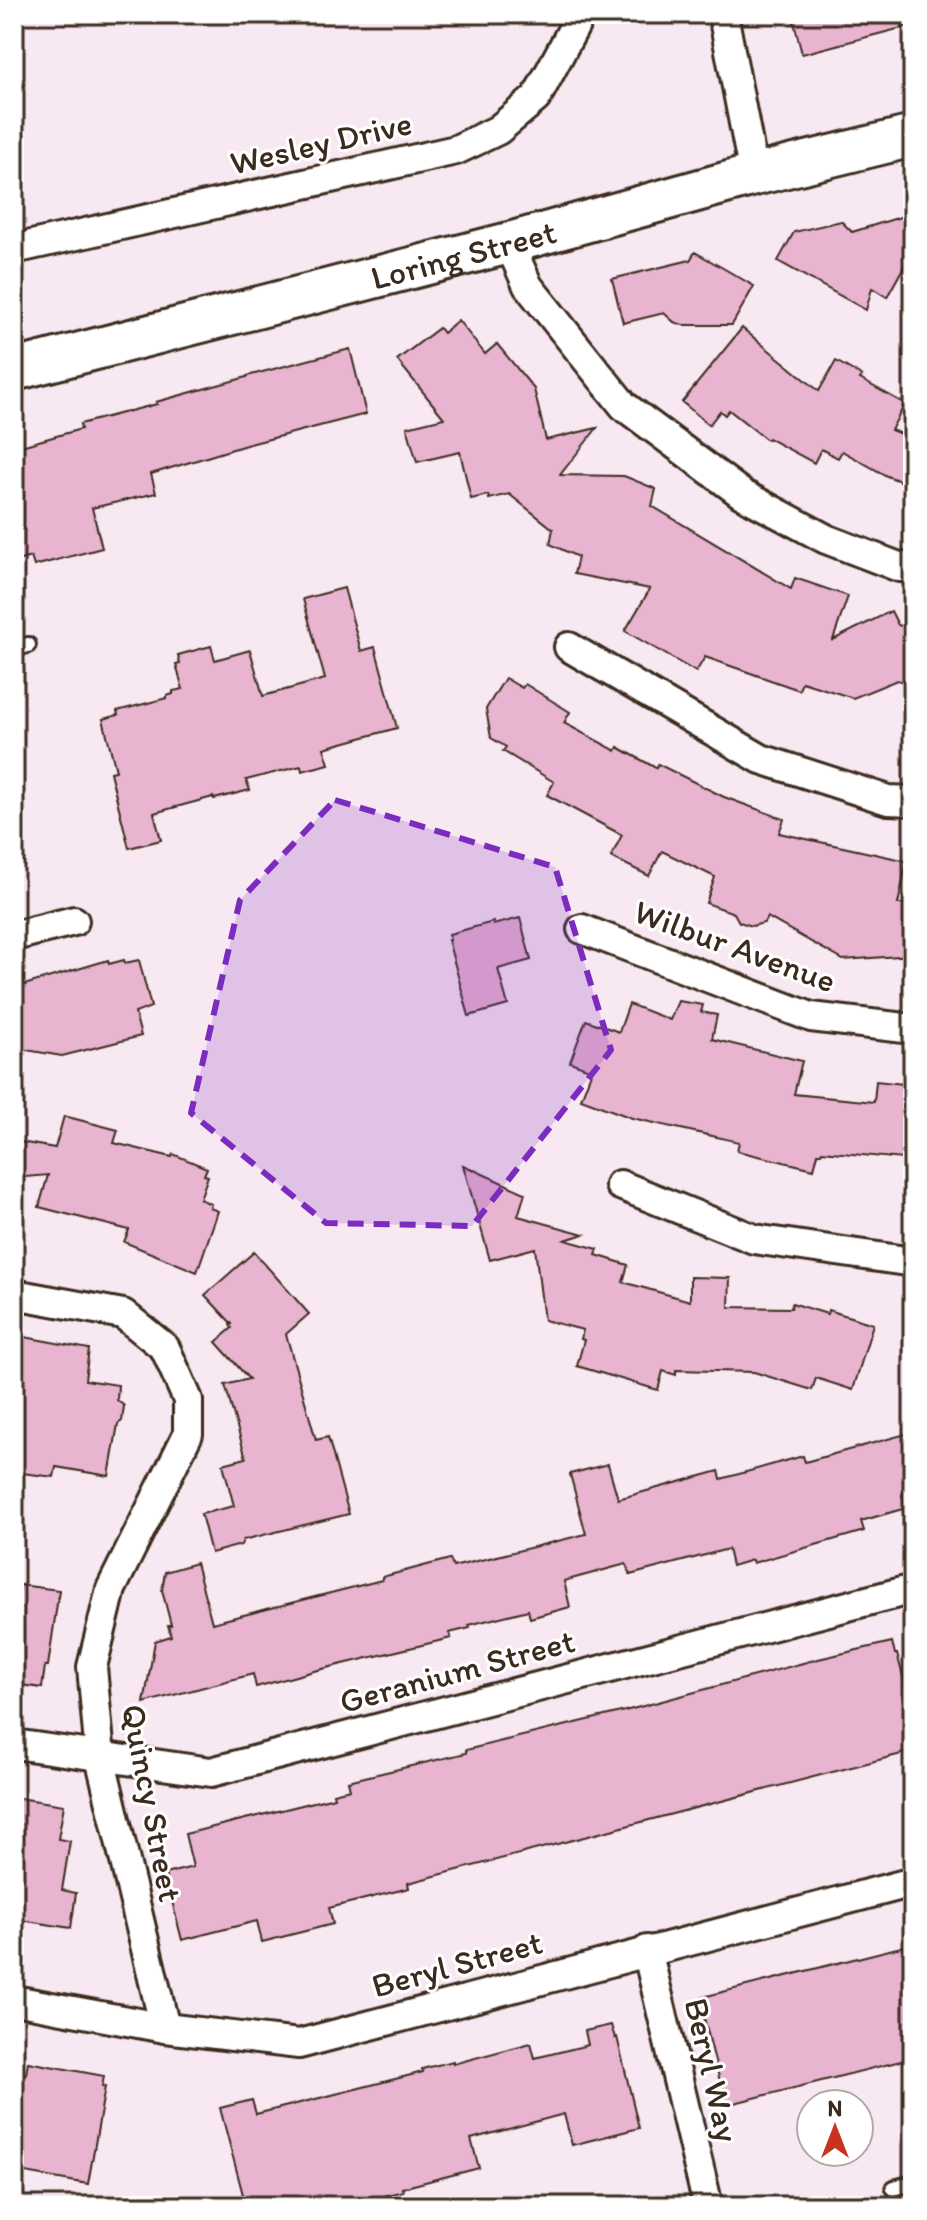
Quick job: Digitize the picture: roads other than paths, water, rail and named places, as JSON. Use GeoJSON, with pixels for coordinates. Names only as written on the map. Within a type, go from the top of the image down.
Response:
{"type":"FeatureCollection","features":[{"type":"Feature","properties":{"kind":"street","name":"Wesley Drive"},"geometry":{"type":"LineString","coordinates":[[14,249],[456,150],[498,130],[536,98],[581,14]]}},
{"type":"Feature","properties":{"kind":"street"},"geometry":{"type":"LineString","coordinates":[[723,14],[754,175]]}},
{"type":"Feature","properties":{"kind":"street","name":"Loring Street"},"geometry":{"type":"LineString","coordinates":[[14,370],[913,136]]}},
{"type":"Feature","properties":{"kind":"street"},"geometry":{"type":"LineString","coordinates":[[509,243],[528,286],[624,406],[742,494],[826,539],[899,567],[913,567]]}},
{"type":"Feature","properties":{"kind":"street"},"geometry":{"type":"LineString","coordinates":[[569,647],[761,759],[888,800],[913,801]]}},
{"type":"Feature","properties":{"kind":"street"},"geometry":{"type":"LineString","coordinates":[[14,936],[74,921]]}},
{"type":"Feature","properties":{"kind":"street","name":"Wilbur Avenue"},"geometry":{"type":"LineString","coordinates":[[582,929],[811,1017],[913,1029]]}},
{"type":"Feature","properties":{"kind":"street"},"geometry":{"type":"LineString","coordinates":[[620,1185],[754,1239],[913,1262]]}},
{"type":"Feature","properties":{"kind":"street","name":"Quincy Street"},"geometry":{"type":"LineString","coordinates":[[14,1294],[123,1314],[165,1348],[188,1400],[188,1434],[111,1589],[92,1667],[100,1757],[165,2028]]}},
{"type":"Feature","properties":{"kind":"street","name":"Geranium Street"},"geometry":{"type":"LineString","coordinates":[[14,1744],[211,1772],[913,1589]]}},
{"type":"Feature","properties":{"kind":"street","name":"Beryl Street"},"geometry":{"type":"LineString","coordinates":[[14,2000],[165,2028],[299,2044],[913,1882]]}},
{"type":"Feature","properties":{"kind":"street","name":"Beryl Way"},"geometry":{"type":"LineString","coordinates":[[647,1950],[708,2206]]}},
{"type":"Feature","properties":{"kind":"lane"},"geometry":{"type":"LineString","coordinates":[[894,2188],[913,2183]]}}]}
